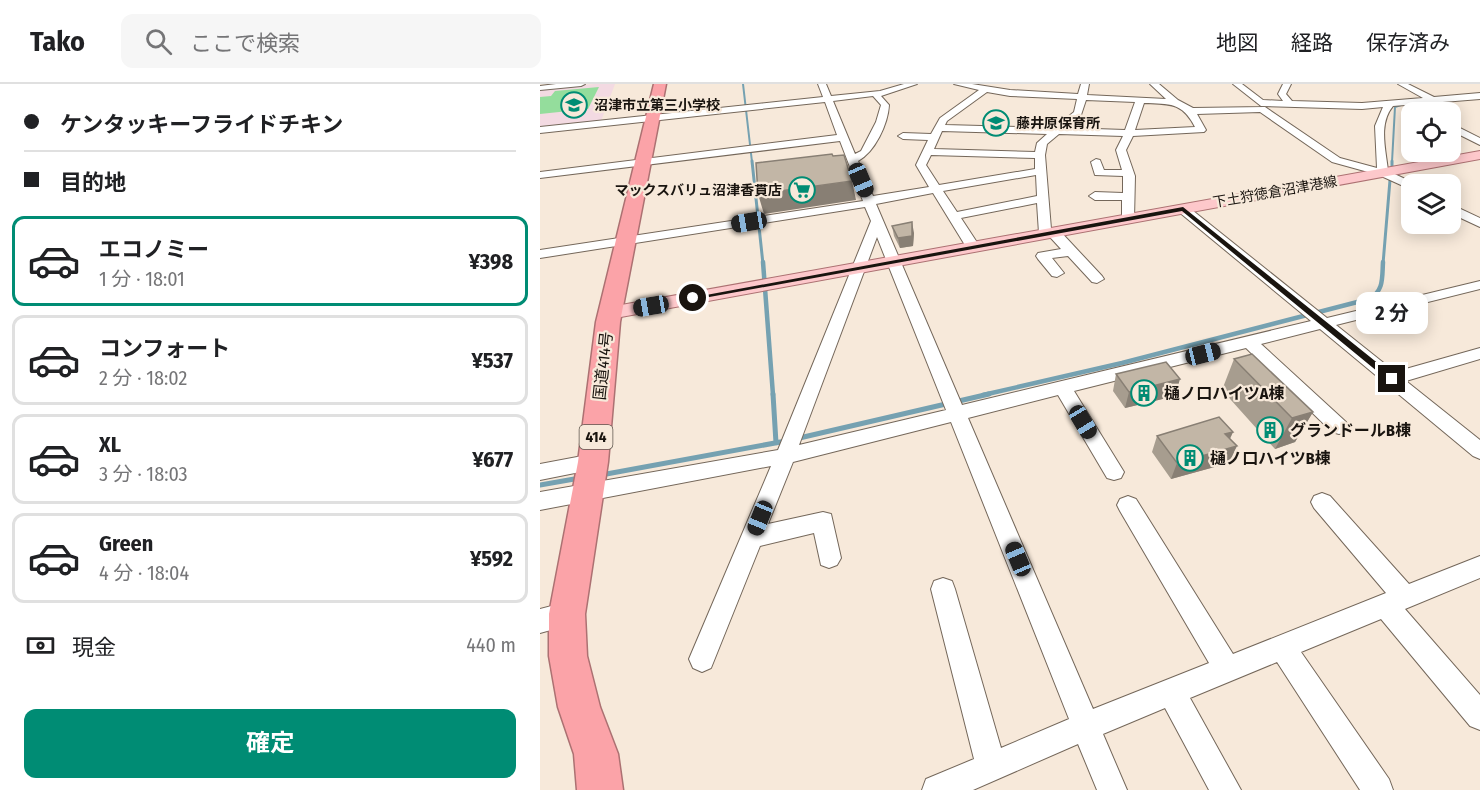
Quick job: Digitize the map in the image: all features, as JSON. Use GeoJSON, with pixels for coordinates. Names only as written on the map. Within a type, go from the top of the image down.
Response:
{"type":"FeatureCollection","features":[{"type":"Feature","properties":{"kind":"highway","name":"国道414号"},"geometry":{"type":"LineString","coordinates":[[600,790],[596,754],[579,707],[568,656],[553,618],[589,492],[610,313],[660,84]]}},
{"type":"Feature","properties":{"kind":"main road","name":"下土狩徳倉沼津港線"},"geometry":{"type":"LineString","coordinates":[[610,313],[1480,155]]}},
{"type":"Feature","properties":{"kind":"street"},"geometry":{"type":"LineString","coordinates":[[540,88],[581,84]]}},
{"type":"Feature","properties":{"kind":"street"},"geometry":{"type":"LineString","coordinates":[[822,84],[1112,790]]}},
{"type":"Feature","properties":{"kind":"street"},"geometry":{"type":"LineString","coordinates":[[540,130],[874,93],[913,84]]}},
{"type":"Feature","properties":{"kind":"street"},"geometry":{"type":"LineString","coordinates":[[958,84],[984,90],[1037,89],[1082,96],[1175,102]]}},
{"type":"Feature","properties":{"kind":"street"},"geometry":{"type":"LineString","coordinates":[[1085,84],[1078,113],[1042,143],[1040,155],[1043,198],[1049,232],[1071,251],[1097,279]]}},
{"type":"Feature","properties":{"kind":"street"},"geometry":{"type":"LineString","coordinates":[[903,136],[988,129],[1131,133],[1201,130],[1191,111],[1175,102],[1154,84]]}},
{"type":"Feature","properties":{"kind":"street"},"geometry":{"type":"LineString","coordinates":[[1237,84],[1261,106],[1336,160],[1383,173],[1401,182]]}},
{"type":"Feature","properties":{"kind":"street"},"geometry":{"type":"LineString","coordinates":[[1287,84],[1282,94],[1289,103]]}},
{"type":"Feature","properties":{"kind":"street"},"geometry":{"type":"LineString","coordinates":[[1402,84],[1431,99]]}},
{"type":"Feature","properties":{"kind":"street"},"geometry":{"type":"LineString","coordinates":[[1037,89],[1037,108]]}},
{"type":"Feature","properties":{"kind":"street"},"geometry":{"type":"LineString","coordinates":[[973,247],[921,165],[943,120],[984,90]]}},
{"type":"Feature","properties":{"kind":"street"},"geometry":{"type":"LineString","coordinates":[[853,159],[865,153],[886,111],[885,105],[874,93]]}},
{"type":"Feature","properties":{"kind":"street"},"geometry":{"type":"LineString","coordinates":[[1191,111],[1289,103],[1362,106],[1480,96]]}},
{"type":"Feature","properties":{"kind":"street"},"geometry":{"type":"LineString","coordinates":[[1128,219],[1128,173],[1121,150],[1131,133],[1133,114],[1141,100]]}},
{"type":"Feature","properties":{"kind":"street"},"geometry":{"type":"LineString","coordinates":[[1383,173],[1379,129],[1383,109],[1391,103]]}},
{"type":"Feature","properties":{"kind":"street"},"geometry":{"type":"LineString","coordinates":[[986,141],[988,129]]}},
{"type":"Feature","properties":{"kind":"street"},"geometry":{"type":"LineString","coordinates":[[1461,132],[1480,142]]}},
{"type":"Feature","properties":{"kind":"street"},"geometry":{"type":"LineString","coordinates":[[540,175],[843,137]]}},
{"type":"Feature","properties":{"kind":"street"},"geometry":{"type":"LineString","coordinates":[[927,152],[1040,155]]}},
{"type":"Feature","properties":{"kind":"street"},"geometry":{"type":"LineString","coordinates":[[1096,162],[1099,173],[1128,173]]}},
{"type":"Feature","properties":{"kind":"street"},"geometry":{"type":"LineString","coordinates":[[540,254],[871,202],[1041,171]]}},
{"type":"Feature","properties":{"kind":"street"},"geometry":{"type":"LineString","coordinates":[[1095,196],[1129,197]]}},
{"type":"Feature","properties":{"kind":"street"},"geometry":{"type":"LineString","coordinates":[[953,216],[1043,198]]}},
{"type":"Feature","properties":{"kind":"street"},"geometry":{"type":"LineString","coordinates":[[1183,208],[1392,379],[1476,443]]}},
{"type":"Feature","properties":{"kind":"street"},"geometry":{"type":"LineString","coordinates":[[1461,214],[1480,223]]}},
{"type":"Feature","properties":{"kind":"street"},"geometry":{"type":"LineString","coordinates":[[702,659],[877,221]]}},
{"type":"Feature","properties":{"kind":"street"},"geometry":{"type":"LineString","coordinates":[[1057,273],[1043,256],[1071,251]]}},
{"type":"Feature","properties":{"kind":"street"},"geometry":{"type":"LineString","coordinates":[[540,501],[785,456],[1249,342],[1321,321],[1479,287]]}},
{"type":"Feature","properties":{"kind":"street"},"geometry":{"type":"LineString","coordinates":[[1249,342],[1339,427]]}},
{"type":"Feature","properties":{"kind":"street"},"geometry":{"type":"LineString","coordinates":[[1392,379],[1480,353]]}},
{"type":"Feature","properties":{"kind":"street"},"geometry":{"type":"LineString","coordinates":[[1063,388],[1114,472]]}},
{"type":"Feature","properties":{"kind":"street"},"geometry":{"type":"LineString","coordinates":[[540,472],[593,462]]}},
{"type":"Feature","properties":{"kind":"street"},"geometry":{"type":"LineString","coordinates":[[1322,502],[1480,716]]}},
{"type":"Feature","properties":{"kind":"street"},"geometry":{"type":"LineString","coordinates":[[1128,505],[1227,669]]}},
{"type":"Feature","properties":{"kind":"street"},"geometry":{"type":"LineString","coordinates":[[752,538],[823,521],[829,558]]}},
{"type":"Feature","properties":{"kind":"street"},"geometry":{"type":"LineString","coordinates":[[937,790],[1087,726],[1480,567]]}},
{"type":"Feature","properties":{"kind":"street"},"geometry":{"type":"LineString","coordinates":[[943,589],[991,766]]}},
{"type":"Feature","properties":{"kind":"street"},"geometry":{"type":"LineString","coordinates":[[1282,647],[1378,790]]}},
{"type":"Feature","properties":{"kind":"street"},"geometry":{"type":"LineString","coordinates":[[1171,692],[1226,790]]}},
{"type":"Feature","properties":{"kind":"shaded area","name":"沼津市立第三小学校"},"geometry":{"type":"Polygon","coordinates":[[[615,84],[601,121],[540,128],[540,89],[615,84]]]}},
{"type":"Feature","properties":{"kind":"green space"},"geometry":{"type":"Polygon","coordinates":[[[599,87],[588,109],[540,114],[540,97],[551,96],[555,91],[599,87]]]}},
{"type":"Feature","properties":{"kind":"building"},"geometry":{"type":"Polygon","coordinates":[[[832,154],[833,156],[844,155],[852,181],[758,194],[756,163],[832,154]]]}},
{"type":"Feature","properties":{"kind":"building"},"geometry":{"type":"Polygon","coordinates":[[[912,222],[912,236],[898,238],[892,226],[912,222]]]}},
{"type":"Feature","properties":{"kind":"building"},"geometry":{"type":"Polygon","coordinates":[[[1252,354],[1313,412],[1292,418],[1234,359],[1252,354]]]}},
{"type":"Feature","properties":{"kind":"building"},"geometry":{"type":"Polygon","coordinates":[[[1166,362],[1180,379],[1129,392],[1116,374],[1166,362]]]}},
{"type":"Feature","properties":{"kind":"building"},"geometry":{"type":"Polygon","coordinates":[[[1219,417],[1233,432],[1225,434],[1237,446],[1177,463],[1157,436],[1219,417]]]}},
{"type":"Feature","properties":{"kind":"waterway"},"geometry":{"type":"LineString","coordinates":[[743,84],[752,162]]}},
{"type":"Feature","properties":{"kind":"waterway"},"geometry":{"type":"LineString","coordinates":[[1392,162],[1395,107],[1401,105]]}},
{"type":"Feature","properties":{"kind":"waterway"},"geometry":{"type":"LineString","coordinates":[[752,161],[763,264]]}},
{"type":"Feature","properties":{"kind":"waterway"},"geometry":{"type":"LineString","coordinates":[[1383,264],[1390,180]]}},
{"type":"Feature","properties":{"kind":"waterway"},"geometry":{"type":"LineString","coordinates":[[763,262],[773,395]]}},
{"type":"Feature","properties":{"kind":"waterway"},"geometry":{"type":"LineString","coordinates":[[983,395],[1122,363],[1369,299],[1380,288],[1383,262]]}},
{"type":"Feature","properties":{"kind":"waterway"},"geometry":{"type":"LineString","coordinates":[[773,394],[776,443]]}},
{"type":"Feature","properties":{"kind":"waterway"},"geometry":{"type":"LineString","coordinates":[[795,439],[989,394]]}},
{"type":"Feature","properties":{"kind":"waterway"},"geometry":{"type":"LineString","coordinates":[[776,443],[786,441]]}},
{"type":"Feature","properties":{"kind":"waterway"},"geometry":{"type":"LineString","coordinates":[[601,475],[776,443]]}},
{"type":"Feature","properties":{"kind":"waterway"},"geometry":{"type":"LineString","coordinates":[[540,485],[580,478]]}},
{"type":"Feature","properties":{"kind":"place","name":"沼津市立第三小学校"},"geometry":{"type":"Point","coordinates":[574,105]}},
{"type":"Feature","properties":{"kind":"place","name":"藤井原保育所"},"geometry":{"type":"Point","coordinates":[996,123]}},
{"type":"Feature","properties":{"kind":"place","name":"マックスバリュ沼津香貫店"},"geometry":{"type":"Point","coordinates":[802,190]}},
{"type":"Feature","properties":{"kind":"place","name":"樋ノ口ハイツA棟"},"geometry":{"type":"Point","coordinates":[1144,393]}},
{"type":"Feature","properties":{"kind":"place","name":"グランドールB棟"},"geometry":{"type":"Point","coordinates":[1270,430]}},
{"type":"Feature","properties":{"kind":"place","name":"樋ノ口ハイツB棟"},"geometry":{"type":"Point","coordinates":[1190,458]}},
{"type":"Feature","properties":{"kind":"route"},"geometry":{"type":"LineString","coordinates":[[693,298],[1183,208],[1392,379]]}}]}
